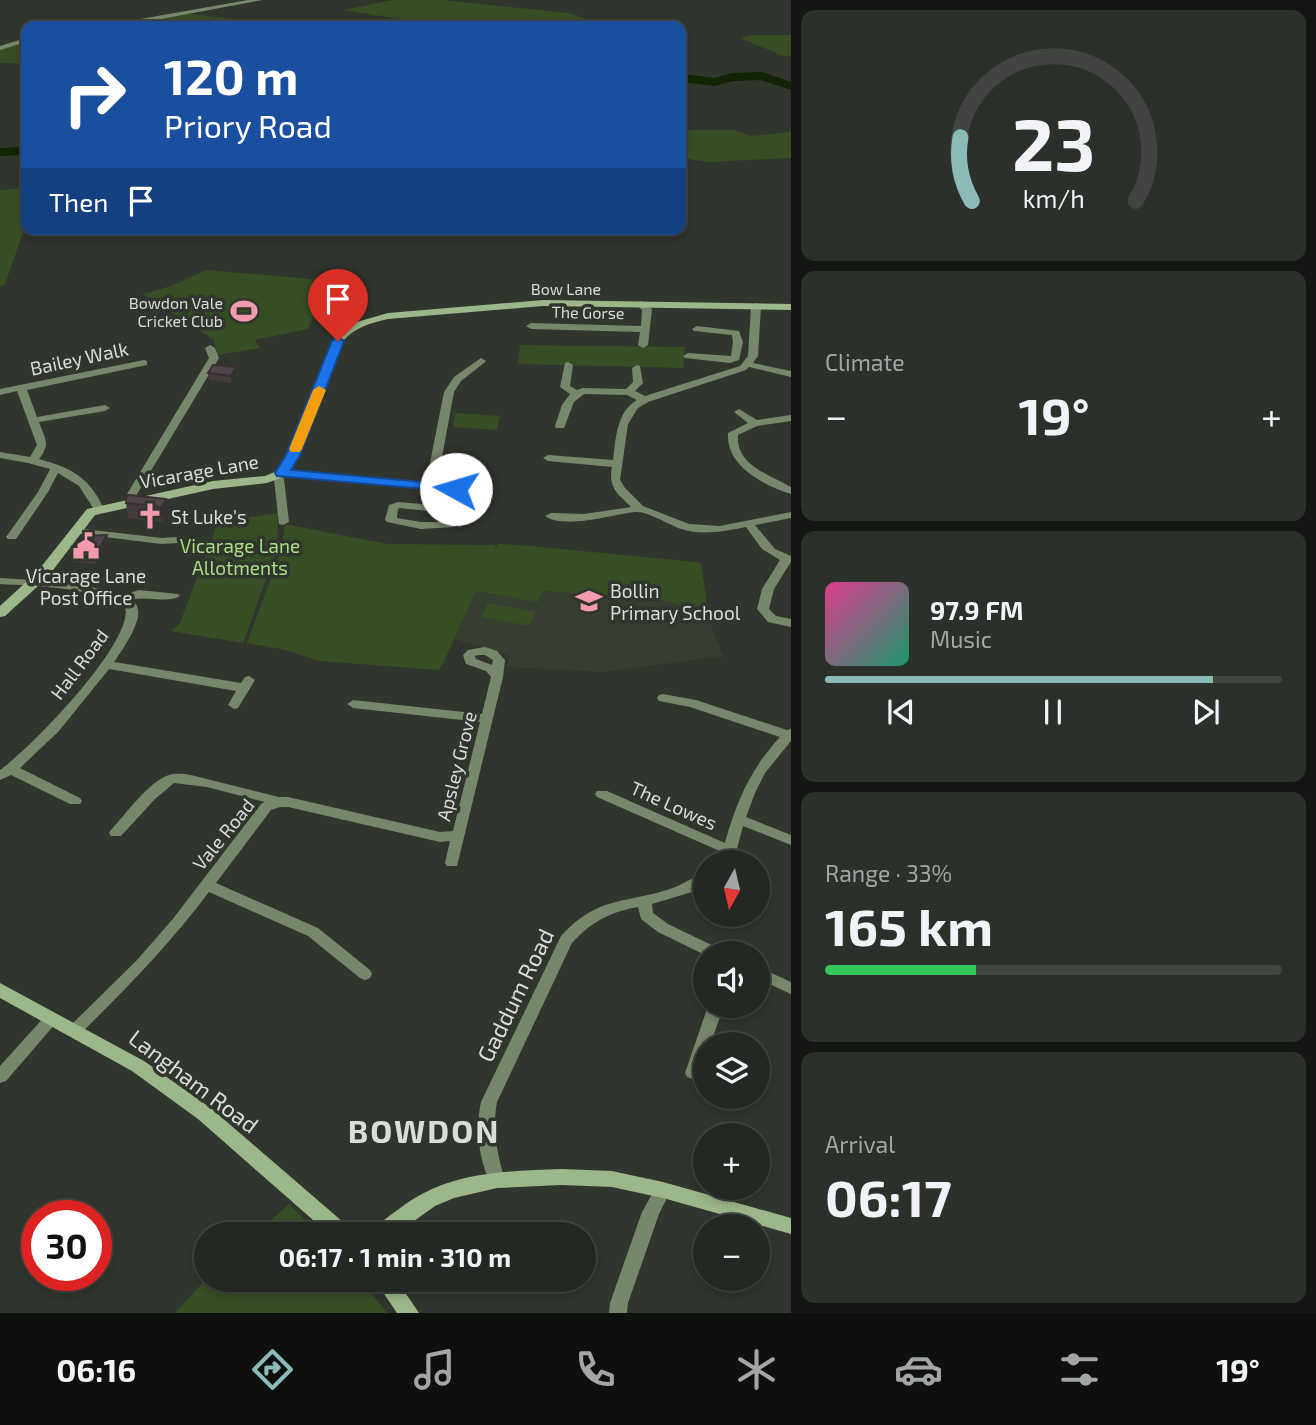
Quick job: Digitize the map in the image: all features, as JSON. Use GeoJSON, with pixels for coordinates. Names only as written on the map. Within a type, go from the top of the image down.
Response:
{"type":"FeatureCollection","features":[{"type":"Feature","properties":{"kind":"street"},"geometry":{"type":"LineString","coordinates":[[141,21],[259,0]]}},
{"type":"Feature","properties":{"kind":"street"},"geometry":{"type":"LineString","coordinates":[[0,48],[21,42]]}},
{"type":"Feature","properties":{"kind":"street","name":"Bow Lane"},"geometry":{"type":"LineString","coordinates":[[279,475],[293,455],[337,343],[345,331],[379,318],[543,303],[791,307]]}},
{"type":"Feature","properties":{"kind":"street","name":"The Gorse"},"geometry":{"type":"LineString","coordinates":[[641,304],[647,309],[643,345]]}},
{"type":"Feature","properties":{"kind":"street"},"geometry":{"type":"LineString","coordinates":[[756,306],[753,356],[746,364],[731,374],[644,400],[625,417],[615,480],[620,490],[639,508],[687,527],[720,529],[791,515]]}},
{"type":"Feature","properties":{"kind":"street","name":"The Gorse"},"geometry":{"type":"LineString","coordinates":[[531,326],[645,329]]}},
{"type":"Feature","properties":{"kind":"street"},"geometry":{"type":"LineString","coordinates":[[688,356],[735,359],[738,342],[736,333],[731,330],[696,328]]}},
{"type":"Feature","properties":{"kind":"street"},"geometry":{"type":"LineString","coordinates":[[738,342],[754,343]]}},
{"type":"Feature","properties":{"kind":"street"},"geometry":{"type":"LineString","coordinates":[[131,502],[132,494],[214,358],[210,348]]}},
{"type":"Feature","properties":{"kind":"street"},"geometry":{"type":"LineString","coordinates":[[427,506],[452,386],[481,360]]}},
{"type":"Feature","properties":{"kind":"street","name":"Bailey Walk"},"geometry":{"type":"LineString","coordinates":[[0,392],[144,363]]}},
{"type":"Feature","properties":{"kind":"street"},"geometry":{"type":"LineString","coordinates":[[746,364],[791,374]]}},
{"type":"Feature","properties":{"kind":"street"},"geometry":{"type":"LineString","coordinates":[[568,365],[565,387],[576,394]]}},
{"type":"Feature","properties":{"kind":"street"},"geometry":{"type":"LineString","coordinates":[[629,393],[638,383],[637,368]]}},
{"type":"Feature","properties":{"kind":"street"},"geometry":{"type":"LineString","coordinates":[[21,388],[42,445],[32,461]]}},
{"type":"Feature","properties":{"kind":"street"},"geometry":{"type":"LineString","coordinates":[[560,426],[567,404],[576,394],[591,390],[629,393],[644,400]]}},
{"type":"Feature","properties":{"kind":"street"},"geometry":{"type":"LineString","coordinates":[[34,420],[105,408]]}},
{"type":"Feature","properties":{"kind":"street"},"geometry":{"type":"LineString","coordinates":[[739,412],[755,423]]}},
{"type":"Feature","properties":{"kind":"street"},"geometry":{"type":"LineString","coordinates":[[791,418],[755,423],[733,433],[734,452],[754,472],[791,491]]}},
{"type":"Feature","properties":{"kind":"street"},"geometry":{"type":"LineString","coordinates":[[0,454],[32,461],[79,479],[92,494],[99,509],[85,517],[59,555],[36,582],[0,613]]}},
{"type":"Feature","properties":{"kind":"street"},"geometry":{"type":"LineString","coordinates":[[548,458],[617,464]]}},
{"type":"Feature","properties":{"kind":"street"},"geometry":{"type":"LineString","coordinates":[[12,537],[43,492],[55,469]]}},
{"type":"Feature","properties":{"kind":"street"},"geometry":{"type":"LineString","coordinates":[[283,522],[279,475],[456,489]]}},
{"type":"Feature","properties":{"kind":"street","name":"Vicarage Lane"},"geometry":{"type":"LineString","coordinates":[[99,509],[279,475]]}},
{"type":"Feature","properties":{"kind":"street"},"geometry":{"type":"LineString","coordinates":[[398,505],[427,506],[455,511],[454,521],[451,525],[426,526],[391,520],[393,507],[398,505]]}},
{"type":"Feature","properties":{"kind":"street"},"geometry":{"type":"LineString","coordinates":[[551,516],[585,518],[639,508]]}},
{"type":"Feature","properties":{"kind":"street"},"geometry":{"type":"LineString","coordinates":[[749,524],[765,547],[788,559],[768,589],[762,609],[772,619],[791,623]]}},
{"type":"Feature","properties":{"kind":"street"},"geometry":{"type":"LineString","coordinates":[[75,531],[162,541],[177,540]]}},
{"type":"Feature","properties":{"kind":"street"},"geometry":{"type":"LineString","coordinates":[[0,581],[36,582],[123,599],[139,594],[174,596]]}},
{"type":"Feature","properties":{"kind":"street","name":"Hall Road"},"geometry":{"type":"LineString","coordinates":[[6,773],[48,736],[123,639],[133,616],[131,606],[123,599]]}},
{"type":"Feature","properties":{"kind":"street"},"geometry":{"type":"LineString","coordinates":[[105,664],[246,684],[234,705]]}},
{"type":"Feature","properties":{"kind":"street","name":"Apsley Grove"},"geometry":{"type":"LineString","coordinates":[[452,863],[497,677]]}},
{"type":"Feature","properties":{"kind":"street"},"geometry":{"type":"LineString","coordinates":[[663,698],[692,703],[790,734],[761,767],[747,792],[729,850]]}},
{"type":"Feature","properties":{"kind":"street"},"geometry":{"type":"LineString","coordinates":[[353,704],[488,719]]}},
{"type":"Feature","properties":{"kind":"street"},"geometry":{"type":"LineString","coordinates":[[6,773],[75,802]]}},
{"type":"Feature","properties":{"kind":"street"},"geometry":{"type":"LineString","coordinates":[[116,833],[164,784],[176,778],[193,779],[278,802]]}},
{"type":"Feature","properties":{"kind":"street","name":"The Lowes"},"geometry":{"type":"LineString","coordinates":[[602,794],[713,850]]}},
{"type":"Feature","properties":{"kind":"street","name":"Vale Road"},"geometry":{"type":"LineString","coordinates":[[75,1030],[142,964],[267,807],[278,802],[288,802],[440,837],[459,835]]}},
{"type":"Feature","properties":{"kind":"street"},"geometry":{"type":"LineString","coordinates":[[738,820],[791,840]]}},
{"type":"Feature","properties":{"kind":"street"},"geometry":{"type":"LineString","coordinates":[[206,885],[313,932],[365,974]]}},
{"type":"Feature","properties":{"kind":"street","name":"Gaddum Road"},"geometry":{"type":"LineString","coordinates":[[497,1181],[488,1155],[486,1131],[489,1102],[575,926],[600,910],[679,894],[693,885]]}},
{"type":"Feature","properties":{"kind":"street"},"geometry":{"type":"LineString","coordinates":[[644,901],[646,915],[663,928],[693,942]]}},
{"type":"Feature","properties":{"kind":"street"},"geometry":{"type":"LineString","coordinates":[[770,978],[791,988]]}},
{"type":"Feature","properties":{"kind":"street","name":"Langham Road"},"geometry":{"type":"LineString","coordinates":[[0,990],[138,1066],[205,1114],[329,1222]]}},
{"type":"Feature","properties":{"kind":"street"},"geometry":{"type":"LineString","coordinates":[[0,1077],[51,1019]]}},
{"type":"Feature","properties":{"kind":"street"},"geometry":{"type":"LineString","coordinates":[[397,1222],[428,1200],[450,1190],[497,1181],[561,1177],[612,1179],[663,1190],[791,1226]]}},
{"type":"Feature","properties":{"kind":"street"},"geometry":{"type":"LineString","coordinates":[[618,1313],[619,1303],[651,1212],[663,1190]]}},
{"type":"Feature","properties":{"kind":"street"},"geometry":{"type":"LineString","coordinates":[[394,1292],[409,1313]]}},
{"type":"Feature","properties":{"kind":"shaded area","name":"Bollin Primary School"},"geometry":{"type":"Polygon","coordinates":[[[498,544],[701,563],[710,622],[723,656],[604,672],[506,667],[510,656],[454,639],[498,544]]]}},
{"type":"Feature","properties":{"kind":"green space"},"geometry":{"type":"Polygon","coordinates":[[[393,0],[442,0],[568,13],[592,21],[413,21],[343,10],[393,0]]]}},
{"type":"Feature","properties":{"kind":"green space"},"geometry":{"type":"Polygon","coordinates":[[[183,13],[250,21],[139,21],[183,13]]]}},
{"type":"Feature","properties":{"kind":"green space"},"geometry":{"type":"Polygon","coordinates":[[[751,35],[791,35],[791,55],[786,57],[740,38],[751,35]]]}},
{"type":"Feature","properties":{"kind":"green space"},"geometry":{"type":"Polygon","coordinates":[[[21,42],[21,64],[0,63],[0,48],[21,42]]]}},
{"type":"Feature","properties":{"kind":"green space"},"geometry":{"type":"Polygon","coordinates":[[[686,130],[733,130],[751,136],[791,132],[791,158],[708,162],[686,159],[686,130]]]}},
{"type":"Feature","properties":{"kind":"green space"},"geometry":{"type":"Polygon","coordinates":[[[21,188],[22,235],[5,284],[0,287],[0,190],[21,188]]]}},
{"type":"Feature","properties":{"kind":"green space","name":"Bowdon Vale Cricket Club"},"geometry":{"type":"Polygon","coordinates":[[[206,270],[312,279],[323,293],[308,329],[255,340],[260,348],[217,355],[214,340],[143,294],[171,286],[206,270]]]}},
{"type":"Feature","properties":{"kind":"green space"},"geometry":{"type":"Polygon","coordinates":[[[520,345],[685,347],[683,368],[518,364],[520,345]]]}},
{"type":"Feature","properties":{"kind":"green space"},"geometry":{"type":"Polygon","coordinates":[[[455,413],[500,416],[497,430],[453,427],[455,413]]]}},
{"type":"Feature","properties":{"kind":"green space","name":"Vicarage Lane Allotments"},"geometry":{"type":"Polygon","coordinates":[[[278,513],[277,549],[243,643],[171,631],[180,623],[216,527],[215,522],[278,513]]]}},
{"type":"Feature","properties":{"kind":"green space"},"geometry":{"type":"Polygon","coordinates":[[[285,524],[387,544],[495,545],[495,548],[498,544],[520,545],[701,563],[708,611],[653,598],[543,590],[538,602],[476,591],[438,670],[319,661],[286,650],[247,643],[281,551],[285,524]]]}},
{"type":"Feature","properties":{"kind":"green space"},"geometry":{"type":"Polygon","coordinates":[[[488,603],[535,612],[529,626],[481,617],[488,603]]]}},
{"type":"Feature","properties":{"kind":"green space"},"geometry":{"type":"Polygon","coordinates":[[[289,1204],[306,1222],[269,1222],[289,1204]]]}},
{"type":"Feature","properties":{"kind":"green space"},"geometry":{"type":"Polygon","coordinates":[[[194,1292],[371,1292],[387,1313],[175,1313],[194,1292]]]}},
{"type":"Feature","properties":{"kind":"building"},"geometry":{"type":"Polygon","coordinates":[[[213,365],[236,367],[231,376],[208,373],[213,365]]]}},
{"type":"Feature","properties":{"kind":"building"},"geometry":{"type":"Polygon","coordinates":[[[127,495],[166,499],[162,507],[126,503],[127,495]]]}},
{"type":"Feature","properties":{"kind":"building"},"geometry":{"type":"Polygon","coordinates":[[[107,535],[95,557],[72,554],[82,536],[107,535]]]}},
{"type":"Feature","properties":{"kind":"waterway"},"geometry":{"type":"LineString","coordinates":[[686,79],[715,82],[732,77],[762,76],[791,86]]}},
{"type":"Feature","properties":{"kind":"waterway"},"geometry":{"type":"LineString","coordinates":[[0,152],[21,151]]}},
{"type":"Feature","properties":{"kind":"slow traffic"},"geometry":{"type":"LineString","coordinates":[[296,449],[319,390]]}},
{"type":"Feature","properties":{"kind":"place","name":"Bowdon Vale Cricket Club"},"geometry":{"type":"Point","coordinates":[244,311]}},
{"type":"Feature","properties":{"kind":"place","name":"St Luke's"},"geometry":{"type":"Point","coordinates":[150,516]}},
{"type":"Feature","properties":{"kind":"place","name":"Vicarage Lane Post Office"},"geometry":{"type":"Point","coordinates":[86,546]}},
{"type":"Feature","properties":{"kind":"place","name":"Bollin Primary School"},"geometry":{"type":"Point","coordinates":[589,601]}},
{"type":"Feature","properties":{"kind":"district","name":"BOWDON"},"geometry":{"type":"Point","coordinates":[424,1130]}},
{"type":"Feature","properties":{"kind":"route"},"geometry":{"type":"LineString","coordinates":[[338,341],[288,467],[282,473],[456,489]]}}]}
